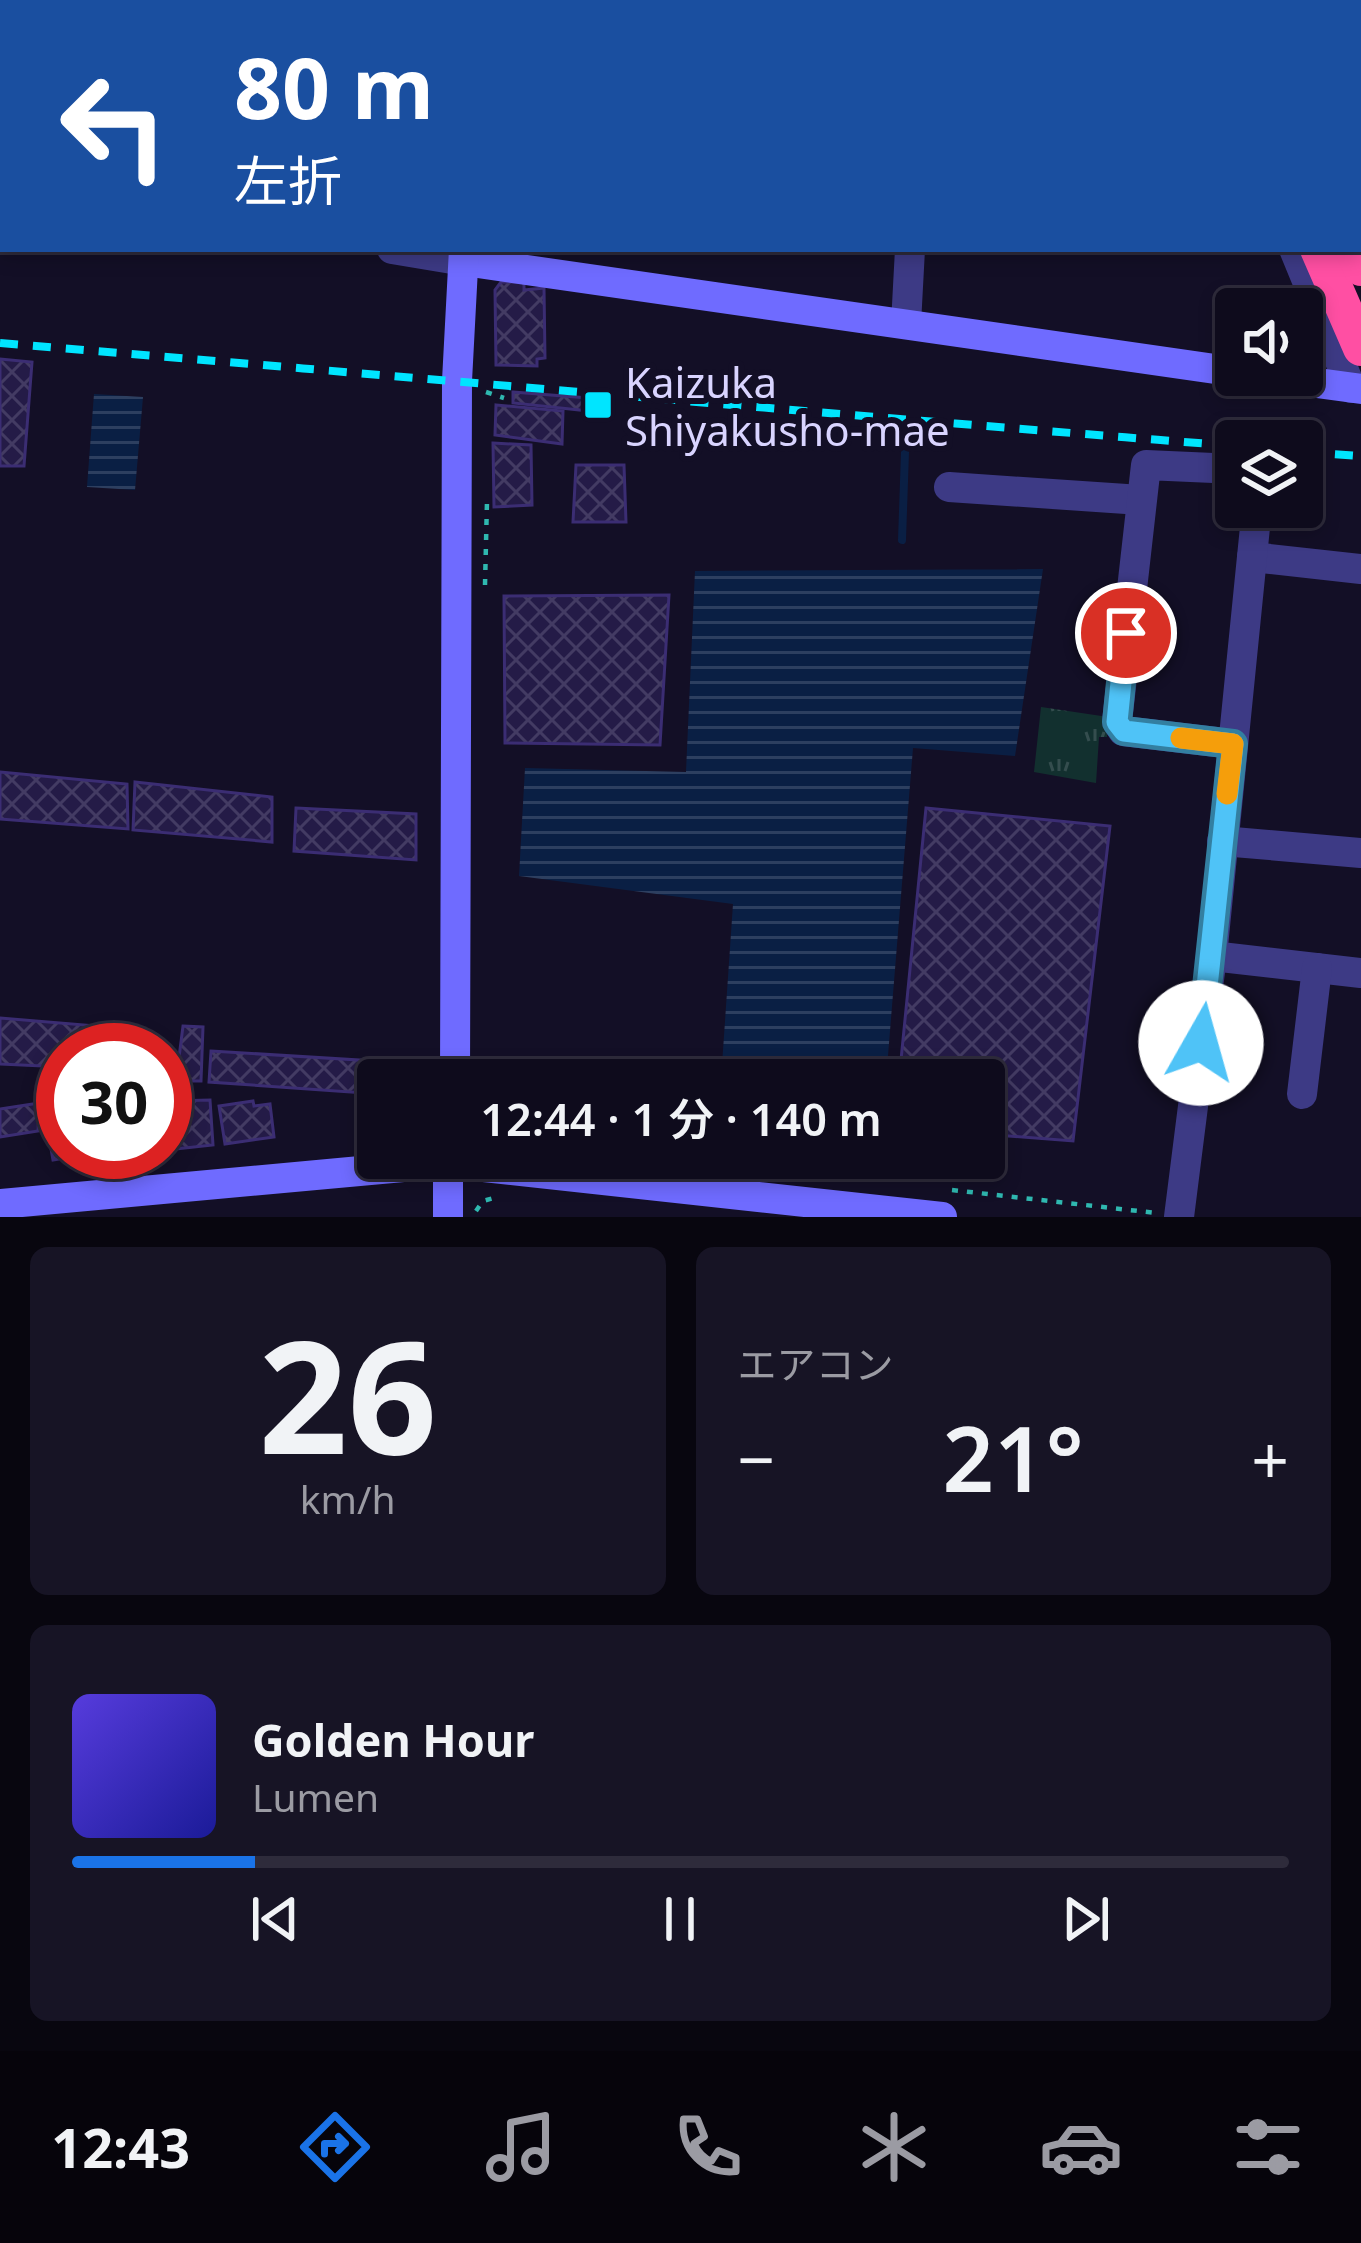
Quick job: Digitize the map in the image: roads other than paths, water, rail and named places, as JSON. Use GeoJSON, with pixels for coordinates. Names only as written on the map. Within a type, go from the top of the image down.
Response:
{"type":"FeatureCollection","features":[{"type":"Feature","properties":{"kind":"highway"},"geometry":{"type":"LineString","coordinates":[[1319,252],[1361,349]]}},
{"type":"Feature","properties":{"kind":"street"},"geometry":{"type":"LineString","coordinates":[[428,252],[1215,369]]}},
{"type":"Feature","properties":{"kind":"street"},"geometry":{"type":"LineString","coordinates":[[906,324],[910,252]]}},
{"type":"Feature","properties":{"kind":"street"},"geometry":{"type":"LineString","coordinates":[[1295,252],[1356,389]]}},
{"type":"Feature","properties":{"kind":"street"},"geometry":{"type":"LineString","coordinates":[[455,1059],[457,381],[464,255]]}},
{"type":"Feature","properties":{"kind":"street"},"geometry":{"type":"LineString","coordinates":[[1323,384],[1356,389]]}},
{"type":"Feature","properties":{"kind":"street"},"geometry":{"type":"LineString","coordinates":[[1215,468],[1146,465],[1117,722],[1124,731],[1233,744]]}},
{"type":"Feature","properties":{"kind":"street"},"geometry":{"type":"LineString","coordinates":[[949,487],[1141,500]]}},
{"type":"Feature","properties":{"kind":"street"},"geometry":{"type":"LineString","coordinates":[[1179,1217],[1212,956],[1254,528]]}},
{"type":"Feature","properties":{"kind":"street"},"geometry":{"type":"LineString","coordinates":[[1252,556],[1361,569]]}},
{"type":"Feature","properties":{"kind":"street"},"geometry":{"type":"LineString","coordinates":[[1222,841],[1361,853]]}},
{"type":"Feature","properties":{"kind":"street"},"geometry":{"type":"LineString","coordinates":[[1212,956],[1361,973]]}},
{"type":"Feature","properties":{"kind":"street"},"geometry":{"type":"LineString","coordinates":[[1302,1094],[1317,968]]}},
{"type":"Feature","properties":{"kind":"street"},"geometry":{"type":"LineString","coordinates":[[0,1204],[357,1169]]}},
{"type":"Feature","properties":{"kind":"street"},"geometry":{"type":"LineString","coordinates":[[447,1179],[448,1217]]}},
{"type":"Feature","properties":{"kind":"street"},"geometry":{"type":"LineString","coordinates":[[612,1179],[942,1217]]}},
{"type":"Feature","properties":{"kind":"water"},"geometry":{"type":"Polygon","coordinates":[[[94,394],[143,397],[135,490],[87,487],[94,394]]]}},
{"type":"Feature","properties":{"kind":"water"},"geometry":{"type":"Polygon","coordinates":[[[1043,569],[1015,756],[913,748],[888,1059],[722,1059],[733,904],[519,876],[525,768],[686,772],[695,571],[1043,569]]]}},
{"type":"Feature","properties":{"kind":"waterway"},"geometry":{"type":"LineString","coordinates":[[902,540],[906,423]]}},
{"type":"Feature","properties":{"kind":"railway"},"geometry":{"type":"LineString","coordinates":[[0,343],[1215,444]]}},
{"type":"Feature","properties":{"kind":"railway"},"geometry":{"type":"LineString","coordinates":[[1323,453],[1361,456]]}},
{"type":"Feature","properties":{"kind":"place","name":"Kaizuka Shiyakusho-mae"},"geometry":{"type":"Point","coordinates":[598,405]}}]}
